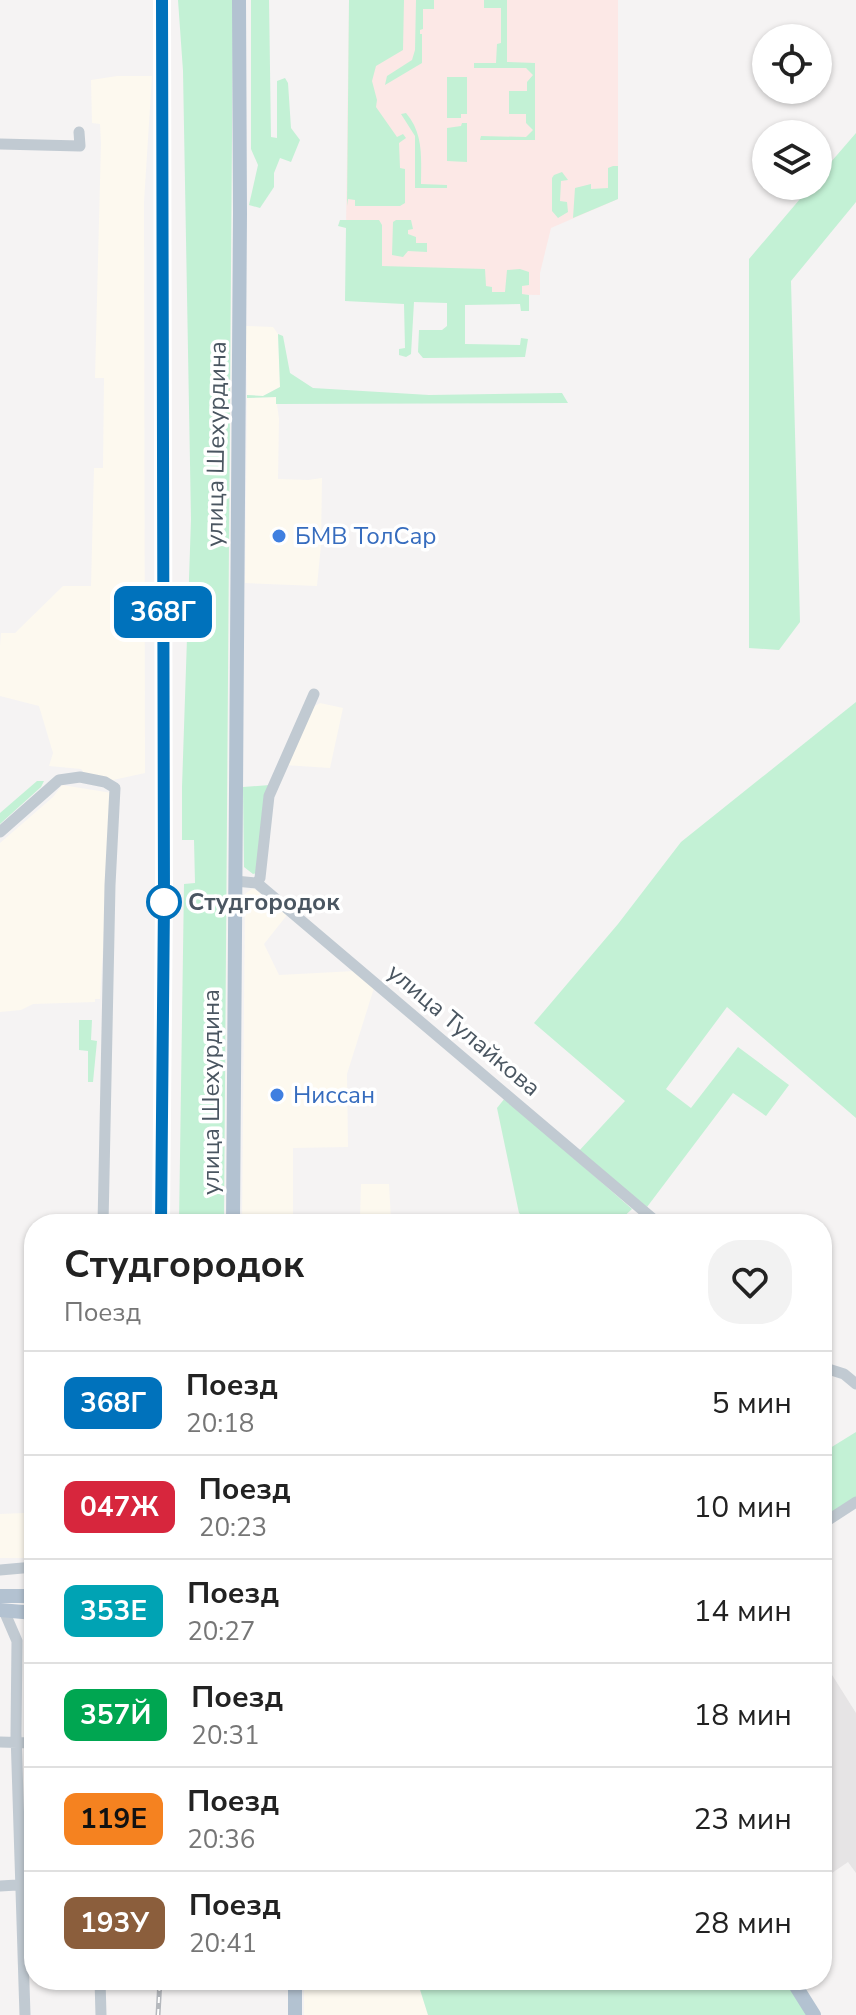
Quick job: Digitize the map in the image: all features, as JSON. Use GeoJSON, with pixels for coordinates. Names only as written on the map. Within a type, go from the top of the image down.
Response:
{"type":"FeatureCollection","features":[{"type":"Feature","properties":{"kind":"main road","name":"улица Шехурдина"},"geometry":{"type":"LineString","coordinates":[[233,1214],[239,0]]}},
{"type":"Feature","properties":{"kind":"main road"},"geometry":{"type":"LineString","coordinates":[[1,1606],[24,1597]]}},
{"type":"Feature","properties":{"kind":"main road"},"geometry":{"type":"LineString","coordinates":[[1,1606],[24,1611]]}},
{"type":"Feature","properties":{"kind":"main road"},"geometry":{"type":"LineString","coordinates":[[295,1990],[295,2015]]}},
{"type":"Feature","properties":{"kind":"main road"},"geometry":{"type":"LineString","coordinates":[[798,1990],[814,2015]]}},
{"type":"Feature","properties":{"kind":"street"},"geometry":{"type":"LineString","coordinates":[[0,144],[80,146],[79,132]]}},
{"type":"Feature","properties":{"kind":"street"},"geometry":{"type":"LineString","coordinates":[[235,881],[257,883],[263,865],[272,786],[314,694]]}},
{"type":"Feature","properties":{"kind":"street"},"geometry":{"type":"LineString","coordinates":[[0,832],[59,780],[80,777],[105,782],[115,788],[103,1214]]}},
{"type":"Feature","properties":{"kind":"street","name":"улица Тулайкова"},"geometry":{"type":"LineString","coordinates":[[257,883],[647,1214]]}},
{"type":"Feature","properties":{"kind":"street"},"geometry":{"type":"LineString","coordinates":[[832,1370],[844,1374],[856,1384]]}},
{"type":"Feature","properties":{"kind":"street"},"geometry":{"type":"LineString","coordinates":[[832,1518],[856,1502]]}},
{"type":"Feature","properties":{"kind":"street"},"geometry":{"type":"LineString","coordinates":[[0,1570],[24,1568]]}},
{"type":"Feature","properties":{"kind":"street"},"geometry":{"type":"LineString","coordinates":[[1,1606],[17,1641],[24,1982]]}},
{"type":"Feature","properties":{"kind":"street"},"geometry":{"type":"LineString","coordinates":[[0,1742],[24,1742]]}},
{"type":"Feature","properties":{"kind":"street"},"geometry":{"type":"LineString","coordinates":[[0,1886],[21,1884]]}},
{"type":"Feature","properties":{"kind":"street"},"geometry":{"type":"LineString","coordinates":[[24,1990],[25,2015]]}},
{"type":"Feature","properties":{"kind":"street"},"geometry":{"type":"LineString","coordinates":[[100,1990],[101,2015]]}},
{"type":"Feature","properties":{"kind":"shaded area"},"geometry":{"type":"Polygon","coordinates":[[[349,0],[618,0],[618,199],[551,228],[540,273],[540,295],[471,294],[380,276],[346,229],[349,0]]]}},
{"type":"Feature","properties":{"kind":"shaded area"},"geometry":{"type":"Polygon","coordinates":[[[152,76],[144,202],[145,773],[113,780],[85,774],[81,769],[49,766],[53,753],[39,706],[0,696],[0,646],[1,633],[15,633],[63,586],[91,586],[94,468],[103,468],[104,378],[95,378],[101,143],[100,124],[92,123],[91,80],[152,76]]]}},
{"type":"Feature","properties":{"kind":"shaded area"},"geometry":{"type":"Polygon","coordinates":[[[246,326],[273,327],[278,334],[280,387],[263,396],[247,395],[246,326]]]}},
{"type":"Feature","properties":{"kind":"shaded area"},"geometry":{"type":"Polygon","coordinates":[[[276,397],[279,419],[278,479],[322,478],[317,586],[245,583],[247,398],[276,397]]]}},
{"type":"Feature","properties":{"kind":"shaded area"},"geometry":{"type":"Polygon","coordinates":[[[320,703],[343,708],[330,768],[284,765],[313,707],[320,703]]]}},
{"type":"Feature","properties":{"kind":"shaded area"},"geometry":{"type":"Polygon","coordinates":[[[62,785],[112,793],[100,999],[95,999],[95,1002],[33,1004],[21,1010],[0,1012],[0,843],[53,797],[62,785]]]}},
{"type":"Feature","properties":{"kind":"shaded area"},"geometry":{"type":"Polygon","coordinates":[[[253,888],[287,915],[264,944],[279,975],[355,971],[374,988],[347,1074],[348,1147],[293,1148],[293,1214],[242,1214],[245,894],[253,888]]]}},
{"type":"Feature","properties":{"kind":"shaded area"},"geometry":{"type":"Polygon","coordinates":[[[361,1184],[389,1184],[391,1214],[360,1214],[361,1184]]]}},
{"type":"Feature","properties":{"kind":"shaded area"},"geometry":{"type":"Polygon","coordinates":[[[24,1513],[24,1558],[0,1558],[0,1514],[24,1513]]]}},
{"type":"Feature","properties":{"kind":"shaded area"},"geometry":{"type":"Polygon","coordinates":[[[832,1675],[856,1713],[856,1873],[848,1862],[832,1873],[832,1675]]]}},
{"type":"Feature","properties":{"kind":"shaded area"},"geometry":{"type":"Polygon","coordinates":[[[304,1990],[420,1990],[428,2015],[304,2015],[304,1990]]]}},
{"type":"Feature","properties":{"kind":"green space"},"geometry":{"type":"Polygon","coordinates":[[[178,0],[233,0],[224,1214],[179,1214],[184,884],[195,883],[194,840],[182,840],[191,519],[183,71],[178,0]]]}},
{"type":"Feature","properties":{"kind":"green space"},"geometry":{"type":"Polygon","coordinates":[[[251,0],[269,0],[271,137],[277,138],[277,81],[285,78],[291,128],[300,140],[291,162],[280,158],[274,173],[274,187],[260,208],[249,205],[258,165],[251,149],[251,0]]]}},
{"type":"Feature","properties":{"kind":"green space"},"geometry":{"type":"Polygon","coordinates":[[[349,0],[404,0],[403,50],[376,66],[372,81],[376,107],[397,137],[403,134],[406,138],[399,143],[400,168],[405,169],[405,203],[400,206],[355,206],[355,200],[348,199],[347,206],[349,0]]]}},
{"type":"Feature","properties":{"kind":"green space"},"geometry":{"type":"Polygon","coordinates":[[[416,0],[434,0],[434,9],[423,9],[423,29],[420,30],[422,63],[385,85],[387,76],[412,60],[416,0]]]}},
{"type":"Feature","properties":{"kind":"green space"},"geometry":{"type":"Polygon","coordinates":[[[484,0],[507,0],[507,62],[535,63],[535,140],[480,140],[481,136],[526,137],[533,130],[526,123],[526,114],[509,114],[509,91],[527,91],[527,82],[533,75],[526,68],[474,68],[474,63],[496,63],[497,44],[501,43],[501,8],[484,8],[484,0]]]}},
{"type":"Feature","properties":{"kind":"green space"},"geometry":{"type":"Polygon","coordinates":[[[447,77],[467,77],[467,114],[461,114],[461,118],[447,118],[447,77]]]}},
{"type":"Feature","properties":{"kind":"green space"},"geometry":{"type":"Polygon","coordinates":[[[406,113],[419,138],[421,184],[447,185],[447,188],[415,188],[415,136],[401,114],[406,113]]]}},
{"type":"Feature","properties":{"kind":"green space"},"geometry":{"type":"Polygon","coordinates":[[[467,123],[467,162],[447,161],[447,128],[461,126],[467,123]]]}},
{"type":"Feature","properties":{"kind":"green space"},"geometry":{"type":"Polygon","coordinates":[[[856,133],[856,202],[791,281],[800,622],[779,650],[749,648],[749,259],[799,200],[832,200],[832,161],[856,133]]]}},
{"type":"Feature","properties":{"kind":"green space"},"geometry":{"type":"Polygon","coordinates":[[[618,166],[618,199],[573,218],[575,188],[591,184],[591,189],[608,188],[608,168],[618,166]]]}},
{"type":"Feature","properties":{"kind":"green space"},"geometry":{"type":"Polygon","coordinates":[[[562,172],[568,180],[561,181],[560,201],[567,202],[568,212],[558,218],[552,211],[552,178],[562,172]]]}},
{"type":"Feature","properties":{"kind":"green space"},"geometry":{"type":"Polygon","coordinates":[[[340,220],[379,220],[382,225],[382,266],[485,269],[486,286],[492,287],[492,292],[505,292],[507,270],[529,272],[529,285],[522,286],[522,294],[529,295],[529,311],[521,311],[520,304],[465,305],[465,344],[520,345],[521,338],[528,339],[525,357],[423,358],[418,352],[419,330],[442,330],[447,326],[447,303],[414,302],[411,354],[406,357],[399,355],[399,349],[405,348],[404,304],[345,301],[346,228],[338,226],[340,220]]]}},
{"type":"Feature","properties":{"kind":"green space"},"geometry":{"type":"Polygon","coordinates":[[[411,220],[413,229],[408,230],[408,234],[416,237],[416,243],[427,243],[427,252],[408,251],[403,257],[392,255],[393,222],[411,220]]]}},
{"type":"Feature","properties":{"kind":"green space"},"geometry":{"type":"Polygon","coordinates":[[[278,334],[283,336],[290,373],[313,388],[429,395],[562,393],[568,403],[276,404],[276,397],[247,398],[247,395],[263,396],[280,387],[278,334]]]}},
{"type":"Feature","properties":{"kind":"green space"},"geometry":{"type":"Polygon","coordinates":[[[856,702],[856,1118],[727,1007],[666,1089],[691,1108],[738,1047],[789,1085],[766,1116],[733,1093],[647,1207],[578,1152],[625,1101],[534,1023],[618,924],[681,842],[856,702]]]}},
{"type":"Feature","properties":{"kind":"green space"},"geometry":{"type":"Polygon","coordinates":[[[37,781],[44,781],[0,824],[0,813],[37,781]]]}},
{"type":"Feature","properties":{"kind":"green space"},"geometry":{"type":"Polygon","coordinates":[[[270,785],[257,873],[253,874],[244,867],[243,787],[270,785]]]}},
{"type":"Feature","properties":{"kind":"green space"},"geometry":{"type":"Polygon","coordinates":[[[79,1020],[92,1020],[91,1040],[97,1041],[93,1082],[88,1082],[88,1051],[79,1050],[79,1020]]]}},
{"type":"Feature","properties":{"kind":"green space"},"geometry":{"type":"Polygon","coordinates":[[[505,1098],[632,1209],[627,1214],[520,1214],[497,1108],[505,1098]]]}},
{"type":"Feature","properties":{"kind":"green space"},"geometry":{"type":"Polygon","coordinates":[[[856,1432],[856,1498],[832,1513],[832,1447],[856,1432]]]}},
{"type":"Feature","properties":{"kind":"green space"},"geometry":{"type":"Polygon","coordinates":[[[420,1990],[792,1990],[808,2015],[428,2015],[420,1990]]]}},
{"type":"Feature","properties":{"kind":"railway"},"geometry":{"type":"LineString","coordinates":[[161,1214],[164,902],[162,0]]}},
{"type":"Feature","properties":{"kind":"railway"},"geometry":{"type":"LineString","coordinates":[[158,2015],[159,1990]]}},
{"type":"Feature","properties":{"kind":"train","name":"368Г"},"geometry":{"type":"LineString","coordinates":[[161,1214],[164,902],[162,0]]}},
{"type":"Feature","properties":{"kind":"place","name":"БМВ ТолСар"},"geometry":{"type":"Point","coordinates":[279,536]}},
{"type":"Feature","properties":{"kind":"place","name":"Студгородок"},"geometry":{"type":"Point","coordinates":[164,902]}},
{"type":"Feature","properties":{"kind":"place","name":"Ниссан"},"geometry":{"type":"Point","coordinates":[277,1095]}}]}
